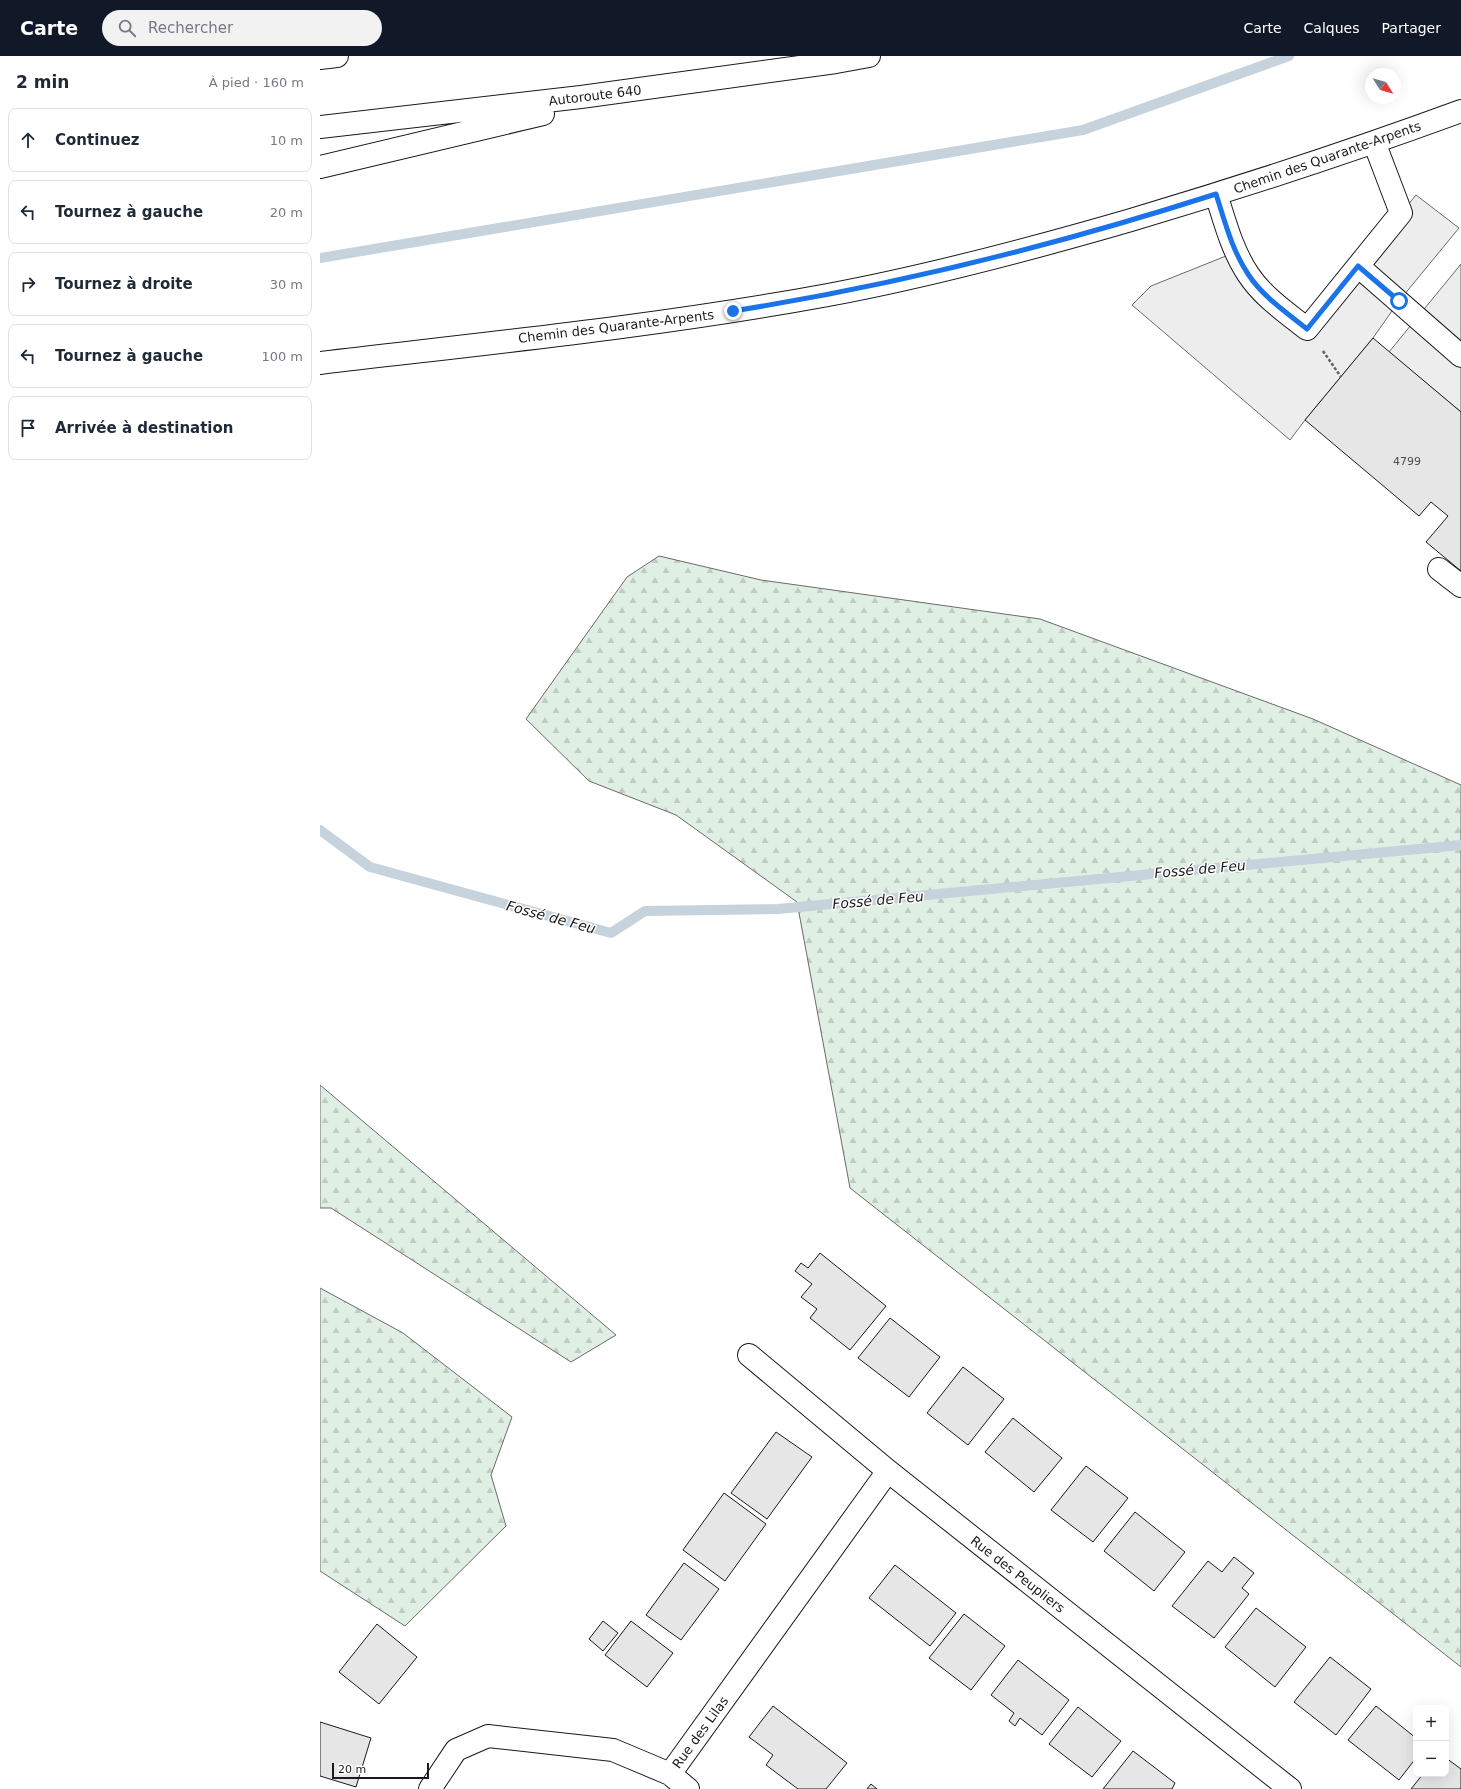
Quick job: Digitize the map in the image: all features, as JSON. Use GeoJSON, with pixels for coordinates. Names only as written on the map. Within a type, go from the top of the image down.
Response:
{"type":"FeatureCollection","features":[{"type":"Feature","properties":{"kind":"main road"},"geometry":{"type":"LineString","coordinates":[[320,58],[337,56]]}},
{"type":"Feature","properties":{"kind":"main road","name":"Autoroute 640"},"geometry":{"type":"LineString","coordinates":[[320,127],[654,87],[836,62],[868,56]]}},
{"type":"Feature","properties":{"kind":"main road"},"geometry":{"type":"LineString","coordinates":[[320,167],[654,87]]}},
{"type":"Feature","properties":{"kind":"main road","name":"Chemin des Quarante-Arpents"},"geometry":{"type":"LineString","coordinates":[[320,363],[672,320],[829,295],[971,264],[1030,249],[1216,194],[1374,142],[1461,110]]}},
{"type":"Feature","properties":{"kind":"main road"},"geometry":{"type":"LineString","coordinates":[[1216,194],[1236,252],[1249,275],[1261,290],[1277,305],[1307,329],[1401,213],[1374,142]]}},
{"type":"Feature","properties":{"kind":"main road"},"geometry":{"type":"LineString","coordinates":[[1358,266],[1461,356]]}},
{"type":"Feature","properties":{"kind":"main road"},"geometry":{"type":"LineString","coordinates":[[1438,569],[1461,586]]}},
{"type":"Feature","properties":{"kind":"main road","name":"Rue des Peupliers"},"geometry":{"type":"LineString","coordinates":[[750,1355],[888,1471],[1290,1789]]}},
{"type":"Feature","properties":{"kind":"main road","name":"Rue des Lilas"},"geometry":{"type":"LineString","coordinates":[[430,1789],[456,1750],[488,1736],[613,1750],[670,1774],[888,1471]]}},
{"type":"Feature","properties":{"kind":"main road"},"geometry":{"type":"LineString","coordinates":[[670,1774],[688,1789]]}},
{"type":"Feature","properties":{"kind":"green space"},"geometry":{"type":"Polygon","coordinates":[[[659,556],[761,580],[1040,619],[1313,719],[1461,785],[1461,1667],[850,1188],[797,902],[676,815],[589,781],[526,719],[627,577],[659,556]]]}},
{"type":"Feature","properties":{"kind":"green space"},"geometry":{"type":"Polygon","coordinates":[[[320,1085],[616,1335],[571,1362],[331,1208],[320,1208],[320,1085]]]}},
{"type":"Feature","properties":{"kind":"green space"},"geometry":{"type":"Polygon","coordinates":[[[320,1288],[403,1333],[512,1417],[491,1475],[506,1526],[405,1626],[320,1571],[320,1288]]]}},
{"type":"Feature","properties":{"kind":"shaded area"},"geometry":{"type":"Polygon","coordinates":[[[1416,195],[1459,228],[1399,301],[1373,338],[1290,440],[1132,305],[1151,286],[1236,252],[1307,328],[1416,195]]]}},
{"type":"Feature","properties":{"kind":"shaded area"},"geometry":{"type":"Polygon","coordinates":[[[1461,264],[1461,412],[1389,352],[1461,264]]]}},
{"type":"Feature","properties":{"kind":"building"},"geometry":{"type":"Polygon","coordinates":[[[1373,338],[1461,412],[1461,571],[1426,542],[1448,516],[1431,502],[1419,516],[1305,420],[1373,338]]]}},
{"type":"Feature","properties":{"kind":"building"},"geometry":{"type":"Polygon","coordinates":[[[820,1253],[886,1306],[850,1350],[810,1318],[817,1309],[801,1297],[812,1284],[795,1271],[801,1263],[808,1268],[820,1253]]]}},
{"type":"Feature","properties":{"kind":"building"},"geometry":{"type":"Polygon","coordinates":[[[890,1318],[940,1357],[909,1397],[858,1358],[890,1318]]]}},
{"type":"Feature","properties":{"kind":"building"},"geometry":{"type":"Polygon","coordinates":[[[963,1367],[1004,1399],[968,1445],[927,1413],[963,1367]]]}},
{"type":"Feature","properties":{"kind":"building"},"geometry":{"type":"Polygon","coordinates":[[[1013,1418],[1062,1458],[1034,1492],[985,1452],[1013,1418]]]}},
{"type":"Feature","properties":{"kind":"building"},"geometry":{"type":"Polygon","coordinates":[[[776,1432],[812,1457],[767,1519],[731,1493],[776,1432]]]}},
{"type":"Feature","properties":{"kind":"building"},"geometry":{"type":"Polygon","coordinates":[[[1086,1466],[1128,1498],[1093,1542],[1051,1510],[1086,1466]]]}},
{"type":"Feature","properties":{"kind":"building"},"geometry":{"type":"Polygon","coordinates":[[[724,1493],[766,1524],[725,1581],[683,1550],[724,1493]]]}},
{"type":"Feature","properties":{"kind":"building"},"geometry":{"type":"Polygon","coordinates":[[[1135,1512],[1185,1552],[1154,1591],[1104,1551],[1135,1512]]]}},
{"type":"Feature","properties":{"kind":"building"},"geometry":{"type":"Polygon","coordinates":[[[1234,1557],[1254,1573],[1242,1588],[1249,1594],[1214,1638],[1172,1606],[1208,1561],[1222,1572],[1234,1557]]]}},
{"type":"Feature","properties":{"kind":"building"},"geometry":{"type":"Polygon","coordinates":[[[684,1563],[719,1589],[681,1640],[646,1615],[684,1563]]]}},
{"type":"Feature","properties":{"kind":"building"},"geometry":{"type":"Polygon","coordinates":[[[895,1565],[956,1613],[930,1646],[869,1598],[895,1565]]]}},
{"type":"Feature","properties":{"kind":"building"},"geometry":{"type":"Polygon","coordinates":[[[1256,1608],[1306,1647],[1275,1687],[1225,1647],[1256,1608]]]}},
{"type":"Feature","properties":{"kind":"building"},"geometry":{"type":"Polygon","coordinates":[[[964,1614],[1005,1646],[971,1690],[929,1658],[964,1614]]]}},
{"type":"Feature","properties":{"kind":"building"},"geometry":{"type":"Polygon","coordinates":[[[603,1621],[618,1633],[603,1651],[589,1639],[603,1621]]]}},
{"type":"Feature","properties":{"kind":"building"},"geometry":{"type":"Polygon","coordinates":[[[631,1621],[673,1653],[647,1687],[605,1655],[631,1621]]]}},
{"type":"Feature","properties":{"kind":"building"},"geometry":{"type":"Polygon","coordinates":[[[377,1624],[417,1657],[379,1704],[339,1672],[377,1624]]]}},
{"type":"Feature","properties":{"kind":"building"},"geometry":{"type":"Polygon","coordinates":[[[1330,1657],[1371,1689],[1336,1735],[1294,1702],[1330,1657]]]}},
{"type":"Feature","properties":{"kind":"building"},"geometry":{"type":"Polygon","coordinates":[[[1018,1660],[1069,1700],[1042,1735],[1020,1718],[1015,1726],[1009,1721],[1014,1713],[991,1695],[1018,1660]]]}},
{"type":"Feature","properties":{"kind":"building"},"geometry":{"type":"Polygon","coordinates":[[[773,1706],[847,1763],[826,1789],[798,1789],[766,1765],[773,1755],[749,1737],[773,1706]]]}},
{"type":"Feature","properties":{"kind":"building"},"geometry":{"type":"Polygon","coordinates":[[[1376,1706],[1413,1736],[1413,1762],[1399,1780],[1348,1740],[1376,1706]]]}},
{"type":"Feature","properties":{"kind":"building"},"geometry":{"type":"Polygon","coordinates":[[[1078,1707],[1121,1741],[1092,1777],[1049,1744],[1078,1707]]]}},
{"type":"Feature","properties":{"kind":"building"},"geometry":{"type":"Polygon","coordinates":[[[320,1722],[371,1738],[356,1787],[320,1776],[320,1722]]]}},
{"type":"Feature","properties":{"kind":"building"},"geometry":{"type":"Polygon","coordinates":[[[1133,1751],[1175,1783],[1172,1789],[1103,1789],[1133,1751]]]}},
{"type":"Feature","properties":{"kind":"building"},"geometry":{"type":"Polygon","coordinates":[[[1449,1760],[1461,1769],[1461,1789],[1411,1789],[1421,1777],[1449,1777],[1449,1760]]]}},
{"type":"Feature","properties":{"kind":"building"},"geometry":{"type":"Polygon","coordinates":[[[871,1784],[877,1789],[867,1789],[871,1784]]]}},
{"type":"Feature","properties":{"kind":"waterway"},"geometry":{"type":"LineString","coordinates":[[320,258],[1083,130],[1289,56]]}},
{"type":"Feature","properties":{"kind":"waterway","name":"Fossé de Feu"},"geometry":{"type":"LineString","coordinates":[[320,830],[370,867],[611,933],[645,911],[778,909],[1461,845]]}},
{"type":"Feature","properties":{"kind":"route"},"geometry":{"type":"LineString","coordinates":[[733,311],[829,295],[971,264],[1087,233],[1216,194],[1236,252],[1249,275],[1261,290],[1277,305],[1307,329],[1358,266],[1399,301]]}}]}
